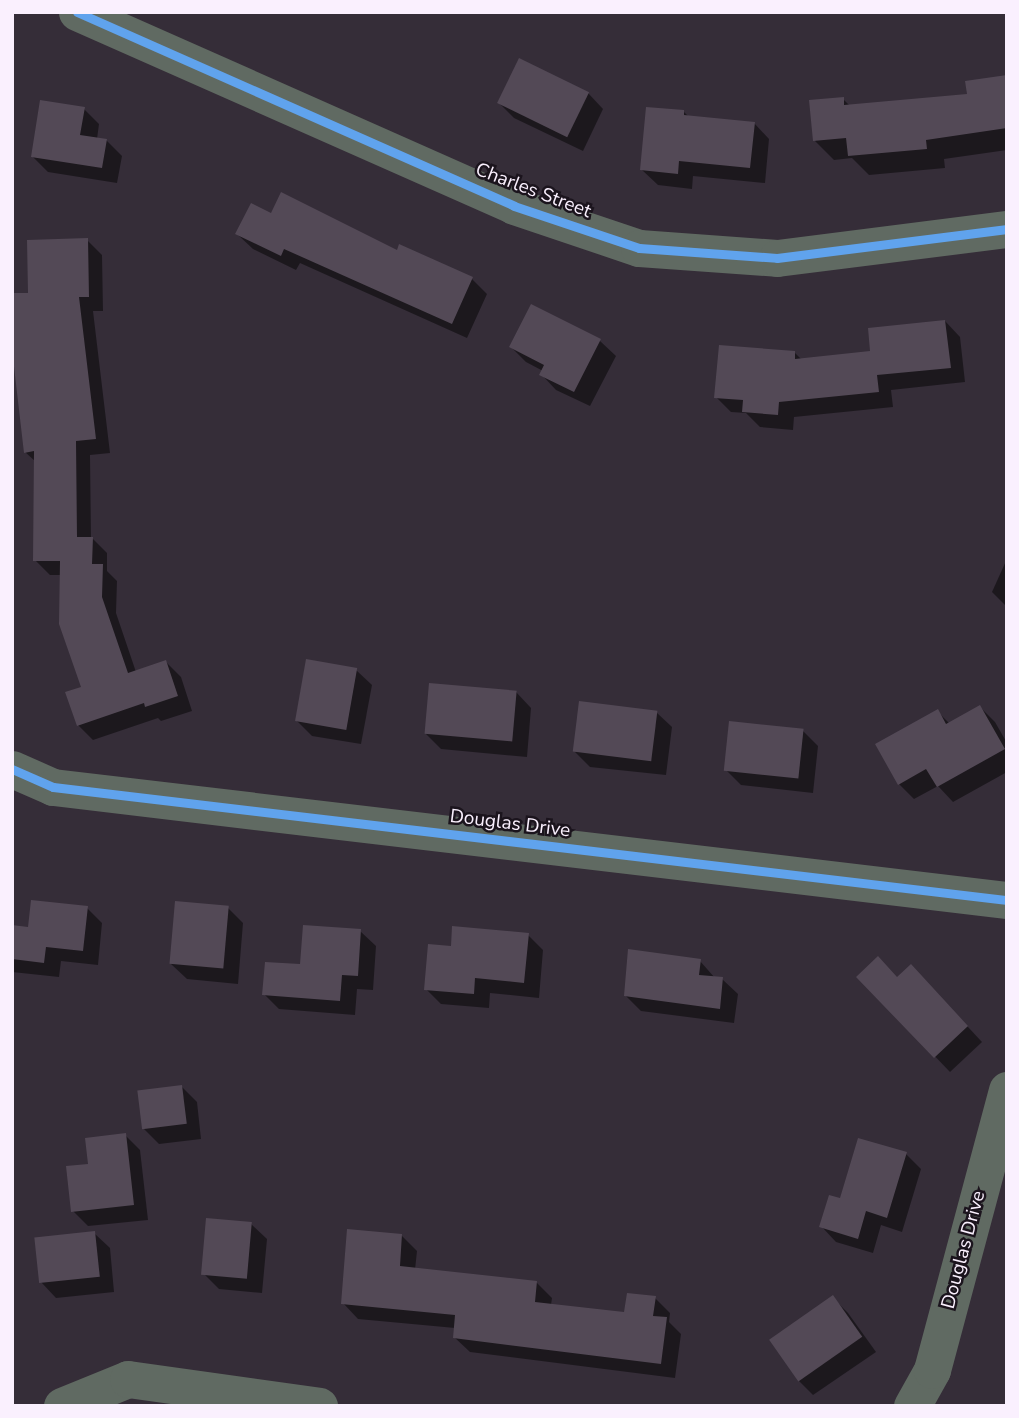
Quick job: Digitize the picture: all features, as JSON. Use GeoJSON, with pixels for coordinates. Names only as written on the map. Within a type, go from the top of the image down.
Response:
{"type":"FeatureCollection","features":[{"type":"Feature","properties":{"kind":"street","name":"Charles Street"},"geometry":{"type":"LineString","coordinates":[[77,12],[513,206],[639,248],[777,258],[1007,229]]}},
{"type":"Feature","properties":{"kind":"street","name":"Douglas Drive"},"geometry":{"type":"LineString","coordinates":[[12,769],[53,787],[1007,900]]}},
{"type":"Feature","properties":{"kind":"street","name":"Douglas Drive"},"geometry":{"type":"LineString","coordinates":[[912,1406],[932,1370],[1007,1090]]}},
{"type":"Feature","properties":{"kind":"street"},"geometry":{"type":"LineString","coordinates":[[62,1406],[128,1379],[319,1406]]}},
{"type":"Feature","properties":{"kind":"building"},"geometry":{"type":"Polygon","coordinates":[[[519,58],[589,92],[567,137],[497,103],[519,58]]]}},
{"type":"Feature","properties":{"kind":"building"},"geometry":{"type":"Polygon","coordinates":[[[1007,75],[1007,128],[926,140],[927,149],[848,156],[846,138],[813,141],[809,100],[844,97],[844,105],[967,94],[965,81],[1007,75]]]}},
{"type":"Feature","properties":{"kind":"building"},"geometry":{"type":"Polygon","coordinates":[[[40,100],[85,107],[80,135],[107,139],[102,168],[31,157],[40,100]]]}},
{"type":"Feature","properties":{"kind":"building"},"geometry":{"type":"Polygon","coordinates":[[[646,107],[684,110],[684,115],[755,122],[750,168],[679,161],[678,174],[640,170],[646,107]]]}},
{"type":"Feature","properties":{"kind":"building"},"geometry":{"type":"Polygon","coordinates":[[[281,192],[397,250],[399,244],[473,277],[452,324],[284,249],[281,256],[235,234],[251,203],[271,213],[281,192]]]}},
{"type":"Feature","properties":{"kind":"building"},"geometry":{"type":"Polygon","coordinates":[[[88,238],[89,297],[79,297],[96,439],[76,441],[77,537],[93,537],[92,564],[103,564],[102,597],[128,673],[166,660],[178,696],[145,707],[144,703],[77,726],[65,692],[81,687],[59,624],[60,561],[33,561],[34,451],[24,453],[13,358],[12,293],[28,293],[27,240],[88,238]]]}},
{"type":"Feature","properties":{"kind":"building"},"geometry":{"type":"Polygon","coordinates":[[[531,304],[601,339],[574,392],[539,375],[544,365],[509,347],[531,304]]]}},
{"type":"Feature","properties":{"kind":"building"},"geometry":{"type":"Polygon","coordinates":[[[945,320],[951,368],[877,375],[879,392],[779,402],[778,415],[742,412],[743,400],[714,398],[719,345],[795,351],[795,359],[870,351],[868,328],[945,320]]]}},
{"type":"Feature","properties":{"kind":"building"},"geometry":{"type":"Polygon","coordinates":[[[306,659],[357,668],[346,730],[295,721],[306,659]]]}},
{"type":"Feature","properties":{"kind":"building"},"geometry":{"type":"Polygon","coordinates":[[[429,683],[517,691],[512,741],[425,734],[429,683]]]}},
{"type":"Feature","properties":{"kind":"building"},"geometry":{"type":"Polygon","coordinates":[[[579,701],[657,711],[651,761],[573,752],[579,701]]]}},
{"type":"Feature","properties":{"kind":"building"},"geometry":{"type":"Polygon","coordinates":[[[980,705],[1005,749],[937,787],[926,769],[898,785],[875,744],[938,709],[946,724],[980,705]]]}},
{"type":"Feature","properties":{"kind":"building"},"geometry":{"type":"Polygon","coordinates":[[[729,721],[804,729],[798,779],[724,771],[729,721]]]}},
{"type":"Feature","properties":{"kind":"building"},"geometry":{"type":"Polygon","coordinates":[[[31,900],[88,906],[83,951],[46,947],[44,963],[12,959],[12,925],[28,927],[31,900]]]}},
{"type":"Feature","properties":{"kind":"building"},"geometry":{"type":"Polygon","coordinates":[[[175,901],[229,906],[223,968],[170,964],[175,901]]]}},
{"type":"Feature","properties":{"kind":"building"},"geometry":{"type":"Polygon","coordinates":[[[303,925],[361,929],[358,976],[342,975],[340,1001],[262,995],[265,962],[300,964],[303,925]]]}},
{"type":"Feature","properties":{"kind":"building"},"geometry":{"type":"Polygon","coordinates":[[[452,926],[529,933],[524,983],[475,978],[474,994],[424,990],[428,944],[451,946],[452,926]]]}},
{"type":"Feature","properties":{"kind":"building"},"geometry":{"type":"Polygon","coordinates":[[[628,949],[701,959],[699,975],[723,977],[720,1009],[624,996],[628,949]]]}},
{"type":"Feature","properties":{"kind":"building"},"geometry":{"type":"Polygon","coordinates":[[[878,956],[897,977],[911,964],[968,1026],[934,1058],[856,977],[878,956]]]}},
{"type":"Feature","properties":{"kind":"building"},"geometry":{"type":"Polygon","coordinates":[[[182,1085],[187,1124],[142,1129],[137,1090],[182,1085]]]}},
{"type":"Feature","properties":{"kind":"building"},"geometry":{"type":"Polygon","coordinates":[[[126,1133],[134,1205],[71,1212],[66,1166],[88,1164],[85,1138],[126,1133]]]}},
{"type":"Feature","properties":{"kind":"building"},"geometry":{"type":"Polygon","coordinates":[[[858,1138],[907,1152],[887,1218],[866,1211],[858,1239],[819,1227],[829,1195],[840,1198],[858,1138]]]}},
{"type":"Feature","properties":{"kind":"building"},"geometry":{"type":"Polygon","coordinates":[[[206,1218],[252,1222],[247,1279],[201,1275],[206,1218]]]}},
{"type":"Feature","properties":{"kind":"building"},"geometry":{"type":"Polygon","coordinates":[[[347,1229],[402,1234],[400,1266],[537,1281],[535,1302],[624,1312],[627,1293],[656,1296],[653,1316],[667,1317],[661,1364],[453,1338],[455,1315],[341,1304],[347,1229]]]}},
{"type":"Feature","properties":{"kind":"building"},"geometry":{"type":"Polygon","coordinates":[[[95,1231],[100,1277],[39,1283],[34,1237],[95,1231]]]}},
{"type":"Feature","properties":{"kind":"building"},"geometry":{"type":"Polygon","coordinates":[[[833,1295],[862,1337],[798,1382],[769,1340],[833,1295]]]}},
{"type":"Feature","properties":{"kind":"cycle path"},"geometry":{"type":"LineString","coordinates":[[77,12],[514,206],[639,248],[777,258],[1007,229]]}},
{"type":"Feature","properties":{"kind":"cycle path"},"geometry":{"type":"LineString","coordinates":[[12,769],[53,787],[1007,900]]}}]}
